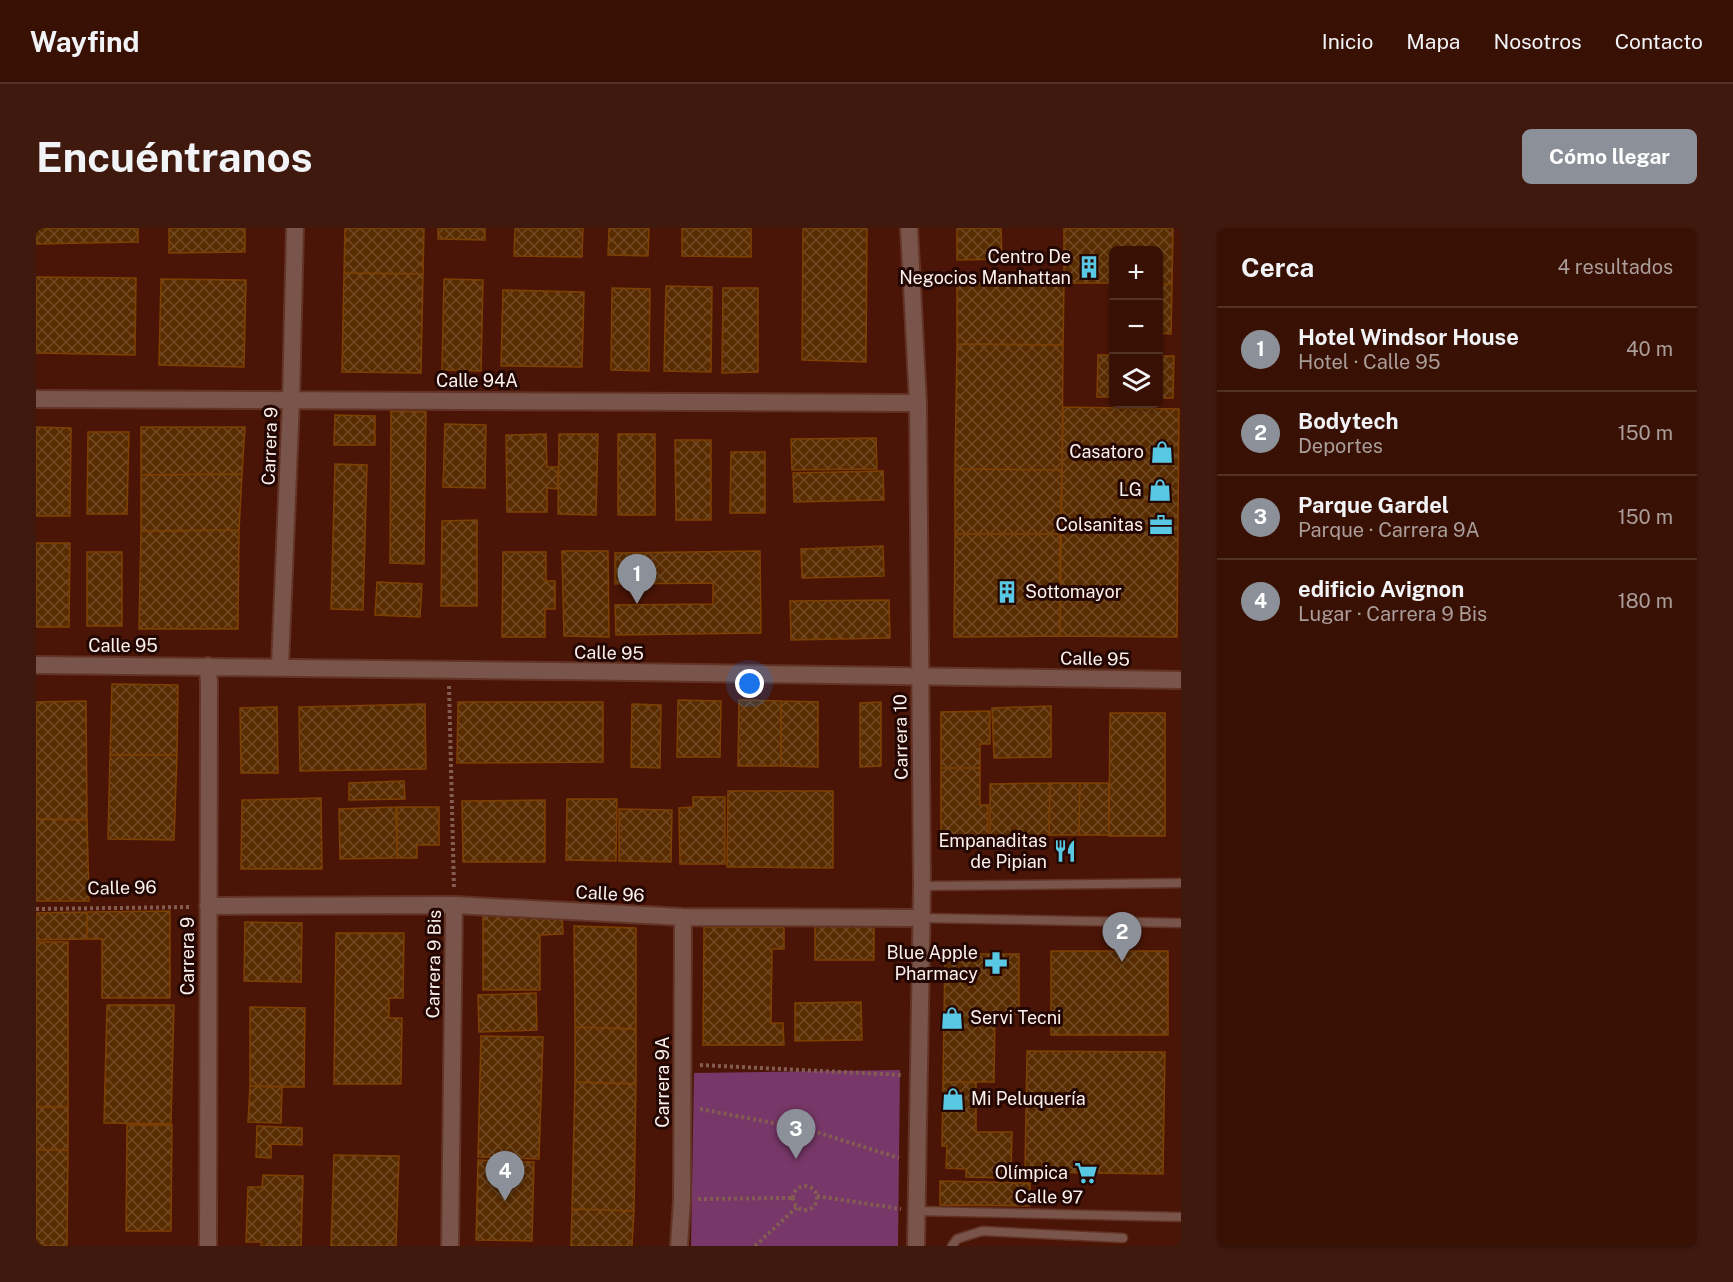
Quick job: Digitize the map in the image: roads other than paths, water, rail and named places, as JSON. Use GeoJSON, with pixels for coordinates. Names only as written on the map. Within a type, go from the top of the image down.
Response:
{"type":"FeatureCollection","features":[{"type":"Feature","properties":{"kind":"street","name":"Carrera 9"},"geometry":{"type":"LineString","coordinates":[[280,666],[291,400],[295,228]]}},
{"type":"Feature","properties":{"kind":"street","name":"Carrera 10"},"geometry":{"type":"LineString","coordinates":[[909,228],[918,403],[922,886],[916,1246]]}},
{"type":"Feature","properties":{"kind":"street","name":"Calle 94A"},"geometry":{"type":"LineString","coordinates":[[36,399],[918,403]]}},
{"type":"Feature","properties":{"kind":"street","name":"Calle 95"},"geometry":{"type":"LineString","coordinates":[[36,665],[280,666],[448,671],[1181,680]]}},
{"type":"Feature","properties":{"kind":"street","name":"Carrera 9"},"geometry":{"type":"LineString","coordinates":[[208,666],[208,1246]]}},
{"type":"Feature","properties":{"kind":"street","name":"Calle 96"},"geometry":{"type":"LineString","coordinates":[[208,906],[454,905],[683,917],[921,918]]}},
{"type":"Feature","properties":{"kind":"street","name":"Carrera 9 Bis"},"geometry":{"type":"LineString","coordinates":[[450,1246],[454,905]]}},
{"type":"Feature","properties":{"kind":"street","name":"Carrera 9A"},"geometry":{"type":"LineString","coordinates":[[679,1246],[682,1200],[683,917]]}},
{"type":"Feature","properties":{"kind":"lane"},"geometry":{"type":"LineString","coordinates":[[922,886],[1181,883]]}},
{"type":"Feature","properties":{"kind":"lane","name":"Calle 96"},"geometry":{"type":"LineString","coordinates":[[921,918],[1181,923]]}},
{"type":"Feature","properties":{"kind":"lane","name":"Calle 97"},"geometry":{"type":"LineString","coordinates":[[916,1211],[1181,1216]]}},
{"type":"Feature","properties":{"kind":"lane"},"geometry":{"type":"LineString","coordinates":[[952,1246],[957,1239],[982,1231],[1123,1238]]}},
{"type":"Feature","properties":{"kind":"place","name":"Centro De Negocios Manhattan"},"geometry":{"type":"Point","coordinates":[1089,267]}},
{"type":"Feature","properties":{"kind":"place","name":"Casatoro"},"geometry":{"type":"Point","coordinates":[1162,452]}},
{"type":"Feature","properties":{"kind":"place","name":"LG"},"geometry":{"type":"Point","coordinates":[1160,490]}},
{"type":"Feature","properties":{"kind":"place","name":"Colsanitas"},"geometry":{"type":"Point","coordinates":[1161,525]}},
{"type":"Feature","properties":{"kind":"place","name":"Sottomayor"},"geometry":{"type":"Point","coordinates":[1007,592]}},
{"type":"Feature","properties":{"kind":"place","name":"Hotel Windsor House"},"geometry":{"type":"Point","coordinates":[637,604]}},
{"type":"Feature","properties":{"kind":"place","name":"Empanaditas de Pipian"},"geometry":{"type":"Point","coordinates":[1065,851]}},
{"type":"Feature","properties":{"kind":"place","name":"Bodytech"},"geometry":{"type":"Point","coordinates":[1122,962]}},
{"type":"Feature","properties":{"kind":"place","name":"Blue Apple Pharmacy"},"geometry":{"type":"Point","coordinates":[996,963]}},
{"type":"Feature","properties":{"kind":"place","name":"Servi Tecni"},"geometry":{"type":"Point","coordinates":[952,1018]}},
{"type":"Feature","properties":{"kind":"place","name":"Mi Peluquería"},"geometry":{"type":"Point","coordinates":[953,1099]}},
{"type":"Feature","properties":{"kind":"place","name":"Parque Gardel"},"geometry":{"type":"Point","coordinates":[796,1159]}},
{"type":"Feature","properties":{"kind":"place","name":"Olímpica"},"geometry":{"type":"Point","coordinates":[1086,1173]}},
{"type":"Feature","properties":{"kind":"place","name":"edificio Avignon"},"geometry":{"type":"Point","coordinates":[505,1201]}}]}
